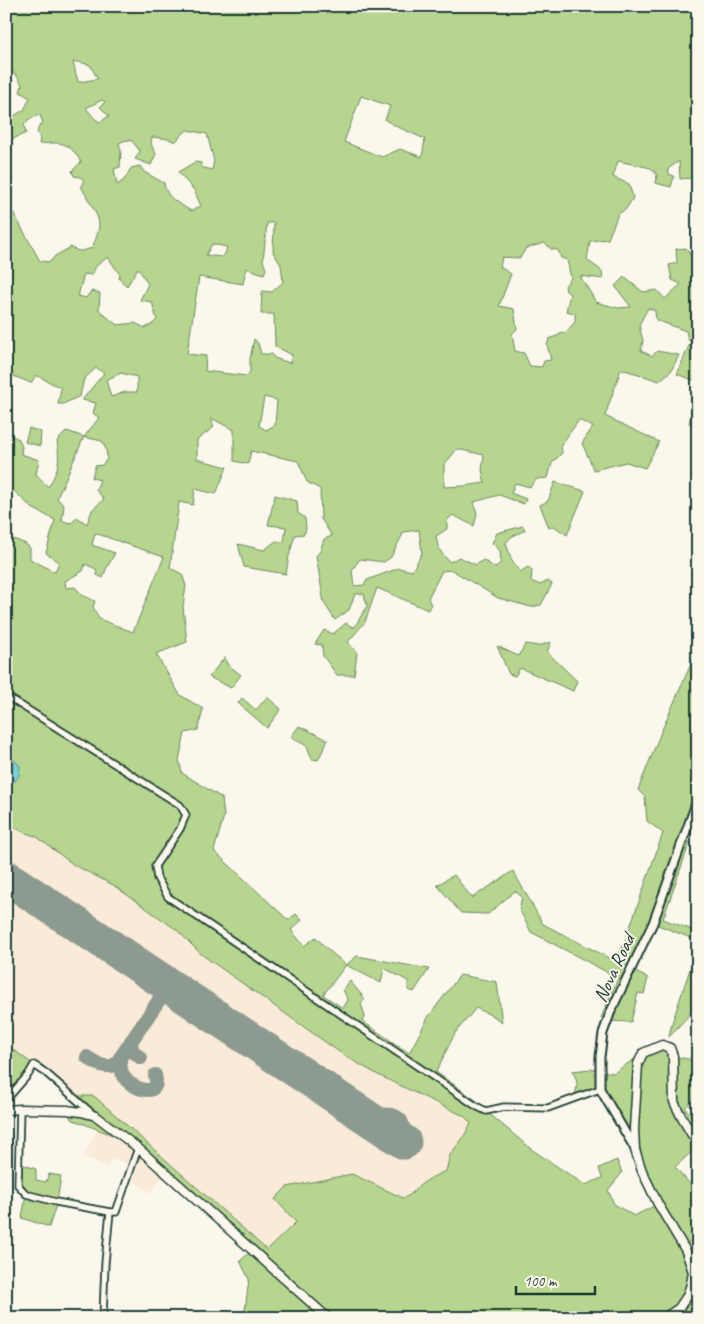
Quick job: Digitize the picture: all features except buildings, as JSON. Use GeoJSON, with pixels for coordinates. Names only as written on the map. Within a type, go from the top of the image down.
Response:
{"type":"FeatureCollection","features":[{"type":"Feature","properties":{"kind":"main road"},"geometry":{"type":"LineString","coordinates":[[664,1318],[679,1308],[687,1296],[693,1272],[686,1251],[658,1204],[642,1171],[636,1150],[634,1129],[638,1064],[643,1053],[662,1045],[670,1048],[673,1056],[674,1102],[692,1134],[698,1140]]}},
{"type":"Feature","properties":{"kind":"main road"},"geometry":{"type":"LineString","coordinates":[[6,1110],[20,1108],[67,1110],[96,1116],[138,1148],[326,1317]]}},
{"type":"Feature","properties":{"kind":"street"},"geometry":{"type":"LineString","coordinates":[[6,696],[180,805],[186,815],[180,828],[155,866],[157,878],[168,897],[468,1101],[486,1111],[504,1107],[548,1108],[600,1089],[636,1150]]}},
{"type":"Feature","properties":{"kind":"street","name":"Nova Road"},"geometry":{"type":"LineString","coordinates":[[600,1089],[600,1057],[604,1033],[611,1011],[653,923],[698,798]]}},
{"type":"Feature","properties":{"kind":"street"},"geometry":{"type":"LineString","coordinates":[[6,1100],[28,1075],[34,1065],[96,1116]]}},
{"type":"Feature","properties":{"kind":"street"},"geometry":{"type":"LineString","coordinates":[[20,1108],[18,1185],[26,1194],[56,1202],[116,1212],[138,1148]]}},
{"type":"Feature","properties":{"kind":"street"},"geometry":{"type":"LineString","coordinates":[[103,1318],[105,1263],[110,1212]]}},
{"type":"Feature","properties":{"kind":"shaded area"},"geometry":{"type":"Polygon","coordinates":[[[6,822],[21,831],[37,837],[74,865],[113,885],[177,930],[201,954],[345,1056],[380,1076],[464,1116],[472,1123],[450,1155],[446,1171],[433,1176],[412,1194],[403,1198],[352,1174],[287,1187],[296,1221],[267,1250],[147,1143],[78,1096],[41,1064],[34,1065],[6,1044],[6,822]]]}},
{"type":"Feature","properties":{"kind":"shaded area"},"geometry":{"type":"Polygon","coordinates":[[[97,1129],[115,1136],[135,1153],[138,1148],[165,1172],[150,1193],[128,1176],[131,1165],[112,1159],[108,1167],[84,1156],[97,1129]]]}},
{"type":"Feature","properties":{"kind":"green space"},"geometry":{"type":"Polygon","coordinates":[[[6,6],[698,6],[698,160],[692,178],[680,179],[679,161],[668,169],[669,174],[674,176],[671,187],[655,183],[657,175],[651,168],[618,161],[613,177],[629,184],[633,198],[626,209],[618,214],[608,239],[590,241],[587,260],[602,271],[603,279],[580,276],[596,302],[618,308],[631,307],[615,286],[624,277],[643,292],[657,290],[665,299],[681,284],[672,280],[669,265],[677,263],[676,249],[686,248],[698,268],[698,382],[677,374],[691,341],[688,340],[686,331],[656,320],[655,311],[648,308],[639,325],[643,341],[641,351],[652,356],[657,351],[679,355],[671,371],[659,381],[621,369],[605,416],[659,442],[645,468],[626,462],[594,470],[582,443],[593,427],[579,420],[561,445],[562,453],[552,463],[548,478],[537,479],[530,487],[515,483],[511,493],[526,499],[524,504],[499,495],[474,502],[477,514],[474,526],[453,515],[447,520],[447,529],[436,536],[440,550],[450,562],[459,557],[476,565],[483,560],[495,568],[501,562],[500,551],[492,543],[497,533],[523,526],[525,530],[511,537],[506,543],[512,561],[520,572],[528,567],[532,570],[531,581],[540,585],[548,581],[552,584],[541,605],[531,607],[498,598],[452,570],[442,571],[428,598],[431,605],[428,610],[377,588],[365,622],[348,642],[357,653],[354,675],[337,675],[323,656],[322,645],[315,644],[324,630],[333,634],[346,623],[354,628],[367,606],[364,594],[355,594],[349,610],[335,620],[324,603],[316,556],[324,539],[332,536],[321,519],[320,489],[307,482],[298,461],[251,451],[248,464],[234,461],[234,430],[211,418],[214,427],[197,440],[197,459],[227,467],[216,494],[195,489],[193,505],[179,502],[170,568],[182,574],[186,586],[183,607],[187,642],[156,654],[180,695],[203,709],[198,730],[185,733],[179,760],[182,773],[222,798],[224,816],[214,851],[288,920],[296,914],[302,920],[291,930],[304,946],[316,937],[346,965],[323,995],[343,1008],[348,1000],[343,990],[350,981],[365,999],[361,1004],[365,1016],[362,1021],[409,1053],[429,1016],[460,975],[497,982],[502,1023],[495,1017],[476,1008],[455,1033],[436,1072],[477,1101],[531,1149],[585,1185],[602,1178],[599,1168],[617,1160],[622,1173],[608,1190],[614,1204],[634,1216],[658,1204],[638,1161],[600,1089],[573,1098],[577,1084],[572,1071],[600,1068],[614,1073],[643,1053],[662,1045],[673,1056],[698,1061],[698,1094],[685,1108],[698,1122],[698,1148],[675,1167],[698,1193],[698,1238],[688,1242],[698,1260],[698,1295],[691,1304],[691,1314],[687,1318],[244,1318],[249,1279],[240,1261],[252,1250],[138,1149],[136,1153],[115,1136],[71,1119],[67,1110],[94,1116],[34,1065],[41,1064],[78,1096],[94,1096],[267,1250],[296,1222],[275,1199],[287,1187],[352,1174],[403,1198],[434,1176],[446,1171],[450,1155],[463,1138],[471,1123],[464,1116],[380,1076],[345,1056],[201,954],[177,930],[113,885],[74,865],[37,837],[21,831],[6,822],[6,536],[26,544],[30,548],[30,559],[55,572],[59,562],[46,553],[55,520],[32,508],[11,488],[8,476],[6,477],[6,433],[19,439],[22,447],[21,454],[39,460],[36,474],[48,487],[58,465],[57,441],[67,431],[84,437],[99,418],[93,413],[96,403],[82,400],[104,373],[96,368],[84,379],[80,396],[63,404],[58,404],[61,388],[36,375],[31,383],[6,373],[6,315],[11,314],[8,310],[11,306],[6,303],[6,211],[13,212],[40,261],[50,262],[55,256],[71,247],[81,251],[92,248],[98,233],[99,224],[81,186],[84,180],[74,176],[72,171],[81,162],[77,155],[64,144],[39,144],[38,129],[43,123],[40,115],[29,119],[24,125],[26,133],[13,139],[6,136],[6,118],[7,120],[24,110],[30,98],[20,92],[22,85],[17,76],[6,65],[6,31],[13,24],[6,24],[6,6]],[[73,62],[78,82],[98,79],[90,65],[73,62]],[[361,96],[344,142],[382,157],[400,149],[422,157],[425,139],[385,120],[390,106],[361,96]],[[102,100],[86,108],[100,122],[109,116],[100,107],[105,102],[102,100]],[[187,130],[175,142],[169,139],[152,137],[151,144],[156,154],[151,165],[135,159],[140,151],[132,141],[126,140],[119,143],[121,151],[120,167],[114,169],[117,185],[124,180],[131,168],[140,166],[144,172],[164,183],[167,193],[178,203],[191,211],[201,206],[194,190],[178,172],[195,162],[201,163],[201,167],[212,170],[214,161],[207,134],[187,130]],[[267,223],[263,261],[266,269],[264,274],[246,268],[243,284],[199,277],[187,354],[206,356],[205,371],[246,376],[250,372],[250,359],[254,339],[258,343],[261,354],[272,354],[274,358],[290,363],[292,355],[275,346],[274,314],[261,314],[262,291],[272,292],[283,282],[281,265],[273,252],[274,223],[267,223]],[[545,243],[526,248],[520,258],[502,257],[500,267],[511,274],[499,306],[514,309],[517,329],[512,334],[515,351],[524,353],[530,366],[542,367],[544,361],[551,360],[547,345],[549,339],[559,335],[561,332],[565,333],[575,322],[575,313],[566,311],[570,294],[566,291],[565,286],[571,278],[567,260],[561,258],[558,250],[551,249],[545,243]],[[212,244],[206,255],[221,257],[225,254],[227,247],[212,244]],[[108,257],[96,266],[92,275],[84,274],[78,296],[86,298],[91,291],[100,293],[99,310],[117,325],[135,323],[145,328],[157,320],[152,302],[140,300],[148,284],[138,268],[127,286],[119,279],[120,275],[108,257]],[[121,373],[106,380],[111,397],[125,392],[137,392],[137,377],[121,373]],[[264,397],[259,426],[266,430],[275,425],[277,400],[264,397]],[[84,437],[57,498],[64,506],[62,521],[72,523],[77,517],[87,524],[92,510],[104,499],[96,490],[100,480],[92,478],[95,466],[102,465],[107,459],[106,449],[102,441],[84,437]],[[457,449],[444,465],[444,487],[485,483],[482,470],[484,455],[457,449]],[[419,530],[404,532],[391,557],[384,562],[360,559],[352,570],[354,586],[364,585],[367,580],[399,568],[412,571],[422,553],[419,530]],[[95,533],[92,545],[115,553],[103,578],[97,575],[96,569],[85,564],[83,571],[65,581],[66,588],[75,587],[82,595],[95,601],[93,607],[99,619],[133,632],[164,557],[95,533]]]}},
{"type":"Feature","properties":{"kind":"green space"},"geometry":{"type":"Polygon","coordinates":[[[698,389],[698,429],[689,423],[698,389]]]}},
{"type":"Feature","properties":{"kind":"green space"},"geometry":{"type":"Polygon","coordinates":[[[29,428],[41,432],[40,446],[25,442],[29,428]]]}},
{"type":"Feature","properties":{"kind":"green space"},"geometry":{"type":"Polygon","coordinates":[[[555,482],[585,491],[567,535],[554,526],[549,528],[540,505],[548,501],[555,482]]]}},
{"type":"Feature","properties":{"kind":"green space"},"geometry":{"type":"Polygon","coordinates":[[[275,495],[297,501],[298,513],[305,518],[306,529],[304,534],[295,535],[286,574],[244,567],[238,544],[264,550],[276,541],[284,542],[286,527],[268,525],[275,495]]]}},
{"type":"Feature","properties":{"kind":"green space"},"geometry":{"type":"Polygon","coordinates":[[[551,642],[547,652],[577,681],[573,691],[520,668],[515,676],[509,674],[497,646],[518,656],[526,644],[538,646],[551,642]]]}},
{"type":"Feature","properties":{"kind":"green space"},"geometry":{"type":"Polygon","coordinates":[[[698,648],[698,680],[692,692],[698,696],[698,818],[691,815],[683,839],[690,842],[663,919],[698,932],[698,941],[653,923],[631,970],[648,978],[644,994],[638,993],[631,1022],[608,1021],[601,1018],[618,978],[531,932],[519,909],[522,897],[515,891],[488,914],[461,913],[437,885],[454,875],[472,898],[513,871],[543,924],[615,961],[624,944],[663,833],[647,821],[645,797],[638,790],[698,648]]]}},
{"type":"Feature","properties":{"kind":"green space"},"geometry":{"type":"Polygon","coordinates":[[[225,657],[227,664],[241,675],[231,688],[209,677],[225,657]]]}},
{"type":"Feature","properties":{"kind":"green space"},"geometry":{"type":"Polygon","coordinates":[[[267,697],[281,709],[267,728],[238,703],[242,698],[256,710],[267,697]]]}},
{"type":"Feature","properties":{"kind":"green space"},"geometry":{"type":"Polygon","coordinates":[[[299,726],[328,740],[318,760],[312,759],[307,746],[291,737],[299,726]]]}},
{"type":"Feature","properties":{"kind":"green space"},"geometry":{"type":"Polygon","coordinates":[[[698,945],[698,1005],[669,1037],[671,1026],[698,945]]]}},
{"type":"Feature","properties":{"kind":"green space"},"geometry":{"type":"Polygon","coordinates":[[[357,956],[429,969],[414,992],[408,990],[408,981],[384,968],[381,983],[346,965],[357,956]]]}},
{"type":"Feature","properties":{"kind":"green space"},"geometry":{"type":"Polygon","coordinates":[[[6,1044],[34,1065],[6,1100],[6,1044]]]}},
{"type":"Feature","properties":{"kind":"green space"},"geometry":{"type":"Polygon","coordinates":[[[19,1163],[36,1169],[36,1180],[46,1182],[49,1174],[61,1176],[57,1202],[49,1227],[22,1218],[26,1194],[18,1185],[19,1163]]]}},
{"type":"Feature","properties":{"kind":"water"},"geometry":{"type":"Polygon","coordinates":[[[6,759],[14,760],[20,766],[19,776],[12,784],[6,785],[6,759]]]}},
{"type":"Feature","properties":{"kind":"taxiway"},"geometry":{"type":"LineString","coordinates":[[152,974],[162,985],[163,994],[120,1058],[120,1061],[124,1077],[133,1086],[150,1090],[156,1083],[155,1075]]}},
{"type":"Feature","properties":{"kind":"taxiway"},"geometry":{"type":"LineString","coordinates":[[163,994],[170,991],[179,992]]}},
{"type":"Feature","properties":{"kind":"taxiway"},"geometry":{"type":"LineString","coordinates":[[131,1041],[133,1051],[141,1058]]}},
{"type":"Feature","properties":{"kind":"taxiway"},"geometry":{"type":"LineString","coordinates":[[87,1057],[100,1065],[107,1066],[115,1065],[120,1058]]}},
{"type":"Feature","properties":{"kind":"taxiway"},"geometry":{"type":"LineString","coordinates":[[361,1113],[395,1116],[401,1122],[403,1133],[394,1141],[384,1141],[370,1120]]}},
{"type":"Feature","properties":{"kind":"runway"},"geometry":{"type":"LineString","coordinates":[[6,877],[404,1142]]}}]}
